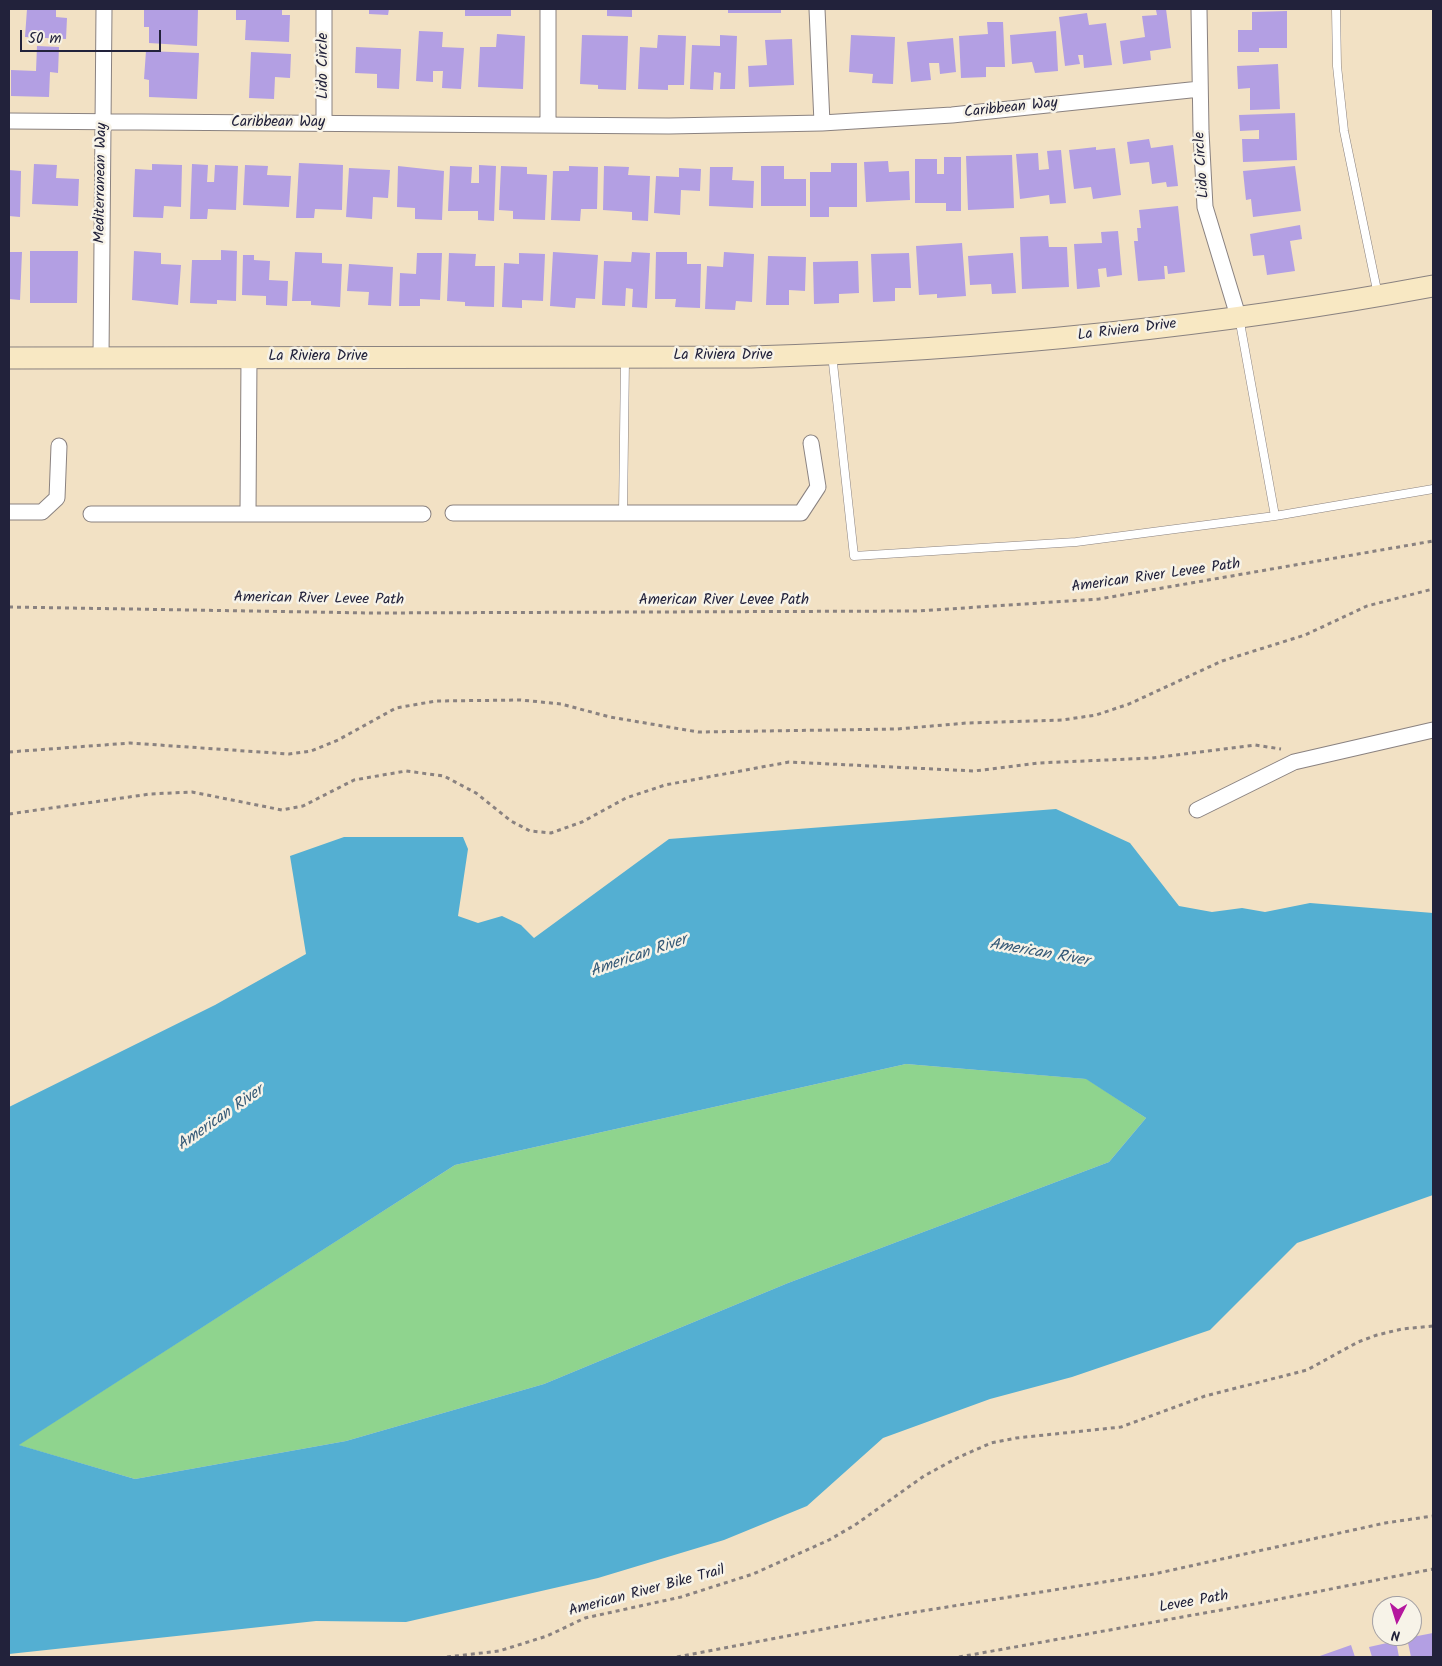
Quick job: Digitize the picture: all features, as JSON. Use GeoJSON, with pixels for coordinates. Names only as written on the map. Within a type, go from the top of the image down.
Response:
{"type":"FeatureCollection","features":[{"type":"Feature","properties":{"kind":"street","name":"Mediterranean Way"},"geometry":{"type":"LineString","coordinates":[[100,357],[104,9]]}},
{"type":"Feature","properties":{"kind":"street","name":"Lido Circle"},"geometry":{"type":"LineString","coordinates":[[324,9],[324,123]]}},
{"type":"Feature","properties":{"kind":"street"},"geometry":{"type":"LineString","coordinates":[[548,9],[548,125]]}},
{"type":"Feature","properties":{"kind":"street"},"geometry":{"type":"LineString","coordinates":[[817,9],[822,123]]}},
{"type":"Feature","properties":{"kind":"street","name":"Lido Circle"},"geometry":{"type":"LineString","coordinates":[[1198,9],[1206,207],[1238,316]]}},
{"type":"Feature","properties":{"kind":"street","name":"Caribbean Way"},"geometry":{"type":"LineString","coordinates":[[9,121],[669,126],[822,123],[952,115],[1200,89]]}},
{"type":"Feature","properties":{"kind":"street","name":"La Riviera Drive"},"geometry":{"type":"LineString","coordinates":[[9,358],[625,357],[832,354],[961,348],[1091,336],[1378,296],[1433,286]]}},
{"type":"Feature","properties":{"kind":"street"},"geometry":{"type":"LineString","coordinates":[[248,513],[249,357]]}},
{"type":"Feature","properties":{"kind":"street"},"geometry":{"type":"LineString","coordinates":[[453,513],[801,513],[818,488],[811,443]]}},
{"type":"Feature","properties":{"kind":"street"},"geometry":{"type":"LineString","coordinates":[[9,512],[42,512],[57,498],[59,446]]}},
{"type":"Feature","properties":{"kind":"street"},"geometry":{"type":"LineString","coordinates":[[91,514],[423,514]]}},
{"type":"Feature","properties":{"kind":"street"},"geometry":{"type":"LineString","coordinates":[[1196,810],[1294,762],[1433,730]]}},
{"type":"Feature","properties":{"kind":"lane"},"geometry":{"type":"LineString","coordinates":[[1336,9],[1337,66],[1344,131],[1378,296]]}},
{"type":"Feature","properties":{"kind":"lane"},"geometry":{"type":"LineString","coordinates":[[1238,316],[1275,516]]}},
{"type":"Feature","properties":{"kind":"lane"},"geometry":{"type":"LineString","coordinates":[[832,354],[854,556],[1076,542],[1275,516],[1433,488]]}},
{"type":"Feature","properties":{"kind":"lane"},"geometry":{"type":"LineString","coordinates":[[623,513],[625,357]]}},
{"type":"Feature","properties":{"kind":"path","name":"American River Levee Path"},"geometry":{"type":"LineString","coordinates":[[9,607],[371,613],[918,611],[1099,599],[1433,541]]}},
{"type":"Feature","properties":{"kind":"path"},"geometry":{"type":"LineString","coordinates":[[9,752],[130,743],[289,754],[311,751],[338,740],[396,708],[436,701],[521,700],[561,704],[610,717],[698,732],[878,730],[1062,720],[1096,715],[1129,704],[1222,661],[1305,635],[1367,606],[1433,589]]}},
{"type":"Feature","properties":{"kind":"path"},"geometry":{"type":"LineString","coordinates":[[9,814],[150,794],[192,792],[282,810],[303,806],[354,780],[406,771],[444,776],[476,792],[511,821],[530,831],[551,833],[582,822],[626,798],[665,785],[789,762],[974,771],[1038,763],[1152,758],[1255,745],[1282,749]]}},
{"type":"Feature","properties":{"kind":"path","name":"American River Bike Trail"},"geometry":{"type":"LineString","coordinates":[[447,1657],[499,1651],[547,1636],[585,1618],[681,1598],[753,1574],[829,1540],[855,1525],[924,1476],[957,1458],[991,1443],[1016,1438],[1121,1427],[1205,1396],[1307,1370],[1358,1342],[1377,1335],[1402,1329],[1433,1326]]}},
{"type":"Feature","properties":{"kind":"path"},"geometry":{"type":"LineString","coordinates":[[677,1657],[902,1614],[1154,1574],[1385,1524],[1433,1516]]}},
{"type":"Feature","properties":{"kind":"path","name":"Levee Path"},"geometry":{"type":"LineString","coordinates":[[959,1657],[1433,1569]]}},
{"type":"Feature","properties":{"kind":"green space"},"geometry":{"type":"Polygon","coordinates":[[[906,1064],[1087,1079],[1146,1118],[1109,1162],[788,1283],[544,1384],[346,1441],[135,1479],[18,1445],[455,1165],[906,1064]]]}},
{"type":"Feature","properties":{"kind":"water","name":"American River"},"geometry":{"type":"Polygon","coordinates":[[[1056,809],[1130,843],[1179,906],[1212,912],[1242,908],[1265,912],[1310,903],[1433,913],[1433,1195],[1297,1243],[1210,1330],[1072,1377],[990,1399],[883,1438],[807,1506],[724,1540],[598,1578],[406,1622],[316,1621],[9,1654],[9,1107],[215,1005],[306,954],[290,856],[344,837],[463,837],[468,849],[458,916],[478,923],[502,916],[521,925],[534,938],[669,839],[1056,809]],[[906,1064],[455,1165],[19,1445],[135,1479],[346,1441],[544,1384],[788,1283],[1109,1162],[1146,1118],[1086,1079],[906,1064]]]}},
{"type":"Feature","properties":{"kind":"building"},"geometry":{"type":"Polygon","coordinates":[[[27,9],[56,9],[56,17],[67,18],[66,39],[25,37],[27,9]]]}},
{"type":"Feature","properties":{"kind":"building"},"geometry":{"type":"Polygon","coordinates":[[[144,9],[198,9],[197,46],[149,43],[149,27],[144,27],[144,9]]]}},
{"type":"Feature","properties":{"kind":"building"},"geometry":{"type":"Polygon","coordinates":[[[236,9],[282,9],[282,15],[290,15],[289,42],[245,40],[246,20],[236,20],[236,9]]]}},
{"type":"Feature","properties":{"kind":"building"},"geometry":{"type":"Polygon","coordinates":[[[369,9],[389,9],[388,15],[369,14],[369,9]]]}},
{"type":"Feature","properties":{"kind":"building"},"geometry":{"type":"Polygon","coordinates":[[[465,9],[511,9],[511,16],[465,16],[465,9]]]}},
{"type":"Feature","properties":{"kind":"building"},"geometry":{"type":"Polygon","coordinates":[[[607,9],[632,9],[632,17],[607,16],[607,9]]]}},
{"type":"Feature","properties":{"kind":"building"},"geometry":{"type":"Polygon","coordinates":[[[728,9],[781,9],[781,13],[728,13],[728,9]]]}},
{"type":"Feature","properties":{"kind":"building"},"geometry":{"type":"Polygon","coordinates":[[[1166,9],[1171,48],[1150,51],[1151,60],[1123,64],[1120,41],[1145,37],[1142,16],[1157,15],[1156,10],[1166,9]]]}},
{"type":"Feature","properties":{"kind":"building"},"geometry":{"type":"Polygon","coordinates":[[[1287,11],[1287,48],[1259,48],[1259,52],[1238,52],[1238,30],[1252,30],[1252,12],[1287,11]]]}},
{"type":"Feature","properties":{"kind":"building"},"geometry":{"type":"Polygon","coordinates":[[[1087,13],[1089,25],[1106,23],[1112,65],[1084,68],[1083,55],[1078,55],[1080,64],[1065,66],[1059,17],[1087,13]]]}},
{"type":"Feature","properties":{"kind":"building"},"geometry":{"type":"Polygon","coordinates":[[[987,22],[1003,22],[1005,67],[986,67],[986,77],[961,78],[959,36],[988,34],[987,22]]]}},
{"type":"Feature","properties":{"kind":"building"},"geometry":{"type":"Polygon","coordinates":[[[419,31],[443,32],[442,47],[464,48],[461,89],[442,88],[443,71],[433,71],[433,82],[416,81],[419,31]]]}},
{"type":"Feature","properties":{"kind":"building"},"geometry":{"type":"Polygon","coordinates":[[[1056,31],[1058,71],[1035,73],[1032,62],[1012,64],[1010,35],[1056,31]]]}},
{"type":"Feature","properties":{"kind":"building"},"geometry":{"type":"Polygon","coordinates":[[[497,34],[525,36],[523,89],[478,87],[480,47],[496,47],[497,34]]]}},
{"type":"Feature","properties":{"kind":"building"},"geometry":{"type":"Polygon","coordinates":[[[582,35],[628,36],[626,90],[598,89],[598,85],[580,84],[582,35]]]}},
{"type":"Feature","properties":{"kind":"building"},"geometry":{"type":"Polygon","coordinates":[[[658,35],[686,36],[684,85],[668,85],[668,90],[638,89],[640,47],[657,48],[658,35]]]}},
{"type":"Feature","properties":{"kind":"building"},"geometry":{"type":"Polygon","coordinates":[[[720,35],[737,36],[735,89],[720,89],[721,73],[714,72],[713,90],[690,89],[692,45],[720,46],[720,35]]]}},
{"type":"Feature","properties":{"kind":"building"},"geometry":{"type":"Polygon","coordinates":[[[851,35],[895,37],[893,84],[872,83],[873,74],[849,72],[851,35]]]}},
{"type":"Feature","properties":{"kind":"building"},"geometry":{"type":"Polygon","coordinates":[[[953,38],[956,72],[940,74],[939,63],[929,63],[931,80],[911,82],[907,42],[953,38]]]}},
{"type":"Feature","properties":{"kind":"building"},"geometry":{"type":"Polygon","coordinates":[[[792,39],[794,85],[749,87],[748,66],[767,65],[765,40],[792,39]]]}},
{"type":"Feature","properties":{"kind":"building"},"geometry":{"type":"Polygon","coordinates":[[[37,46],[59,47],[58,73],[50,72],[49,97],[11,96],[11,70],[36,71],[37,46]]]}},
{"type":"Feature","properties":{"kind":"building"},"geometry":{"type":"Polygon","coordinates":[[[356,47],[401,49],[399,89],[377,88],[377,74],[355,73],[356,47]]]}},
{"type":"Feature","properties":{"kind":"building"},"geometry":{"type":"Polygon","coordinates":[[[146,51],[199,53],[197,99],[149,97],[149,80],[144,79],[146,51]]]}},
{"type":"Feature","properties":{"kind":"building"},"geometry":{"type":"Polygon","coordinates":[[[251,52],[291,54],[290,78],[275,77],[274,99],[249,98],[251,52]]]}},
{"type":"Feature","properties":{"kind":"building"},"geometry":{"type":"Polygon","coordinates":[[[1278,64],[1280,109],[1250,110],[1250,88],[1238,89],[1237,66],[1278,64]]]}},
{"type":"Feature","properties":{"kind":"building"},"geometry":{"type":"Polygon","coordinates":[[[1295,113],[1297,160],[1243,162],[1242,139],[1259,139],[1259,130],[1240,131],[1239,115],[1295,113]]]}},
{"type":"Feature","properties":{"kind":"building"},"geometry":{"type":"Polygon","coordinates":[[[1149,139],[1151,148],[1173,145],[1178,186],[1167,187],[1166,182],[1152,184],[1149,162],[1130,164],[1127,142],[1149,139]]]}},
{"type":"Feature","properties":{"kind":"building"},"geometry":{"type":"Polygon","coordinates":[[[1096,147],[1096,150],[1115,148],[1121,195],[1093,199],[1091,187],[1074,189],[1069,150],[1096,147]]]}},
{"type":"Feature","properties":{"kind":"building"},"geometry":{"type":"Polygon","coordinates":[[[1061,150],[1066,203],[1050,204],[1049,195],[1020,199],[1016,154],[1038,153],[1039,170],[1049,169],[1047,151],[1061,150]]]}},
{"type":"Feature","properties":{"kind":"building"},"geometry":{"type":"Polygon","coordinates":[[[1012,155],[1014,208],[968,210],[966,156],[1012,155]]]}},
{"type":"Feature","properties":{"kind":"building"},"geometry":{"type":"Polygon","coordinates":[[[944,157],[961,157],[961,211],[946,211],[946,203],[915,203],[915,159],[937,159],[937,174],[944,174],[944,157]]]}},
{"type":"Feature","properties":{"kind":"building"},"geometry":{"type":"Polygon","coordinates":[[[888,161],[889,172],[909,171],[910,200],[866,202],[864,162],[888,161]]]}},
{"type":"Feature","properties":{"kind":"building"},"geometry":{"type":"Polygon","coordinates":[[[299,163],[343,165],[342,210],[315,209],[314,218],[296,218],[299,163]]]}},
{"type":"Feature","properties":{"kind":"building"},"geometry":{"type":"Polygon","coordinates":[[[831,163],[857,163],[857,207],[829,207],[829,217],[810,217],[810,172],[831,172],[831,163]]]}},
{"type":"Feature","properties":{"kind":"building"},"geometry":{"type":"Polygon","coordinates":[[[34,164],[57,165],[56,178],[79,179],[78,206],[32,204],[34,164]]]}},
{"type":"Feature","properties":{"kind":"building"},"geometry":{"type":"Polygon","coordinates":[[[152,164],[182,165],[181,207],[164,206],[163,218],[133,217],[135,169],[152,170],[152,164]]]}},
{"type":"Feature","properties":{"kind":"building"},"geometry":{"type":"Polygon","coordinates":[[[192,164],[208,165],[207,182],[214,182],[215,165],[238,166],[236,210],[208,209],[207,219],[190,219],[192,164]]]}},
{"type":"Feature","properties":{"kind":"building"},"geometry":{"type":"Polygon","coordinates":[[[245,165],[268,166],[267,175],[291,176],[289,207],[243,205],[245,165]]]}},
{"type":"Feature","properties":{"kind":"building"},"geometry":{"type":"Polygon","coordinates":[[[479,165],[496,166],[494,221],[478,220],[478,211],[448,211],[450,166],[472,167],[471,183],[479,183],[479,165]]]}},
{"type":"Feature","properties":{"kind":"building"},"geometry":{"type":"Polygon","coordinates":[[[398,166],[444,171],[442,220],[415,219],[415,208],[397,207],[398,166]]]}},
{"type":"Feature","properties":{"kind":"building"},"geometry":{"type":"Polygon","coordinates":[[[501,166],[527,167],[527,174],[547,175],[545,220],[513,219],[513,211],[499,210],[501,166]]]}},
{"type":"Feature","properties":{"kind":"building"},"geometry":{"type":"Polygon","coordinates":[[[569,166],[598,167],[597,209],[581,209],[580,221],[551,220],[553,171],[569,171],[569,166]]]}},
{"type":"Feature","properties":{"kind":"building"},"geometry":{"type":"Polygon","coordinates":[[[604,166],[629,167],[628,175],[650,176],[648,221],[632,220],[632,212],[603,210],[604,166]]]}},
{"type":"Feature","properties":{"kind":"building"},"geometry":{"type":"Polygon","coordinates":[[[761,166],[784,166],[784,179],[806,179],[806,206],[761,206],[761,166]]]}},
{"type":"Feature","properties":{"kind":"building"},"geometry":{"type":"Polygon","coordinates":[[[1295,166],[1301,211],[1253,217],[1251,199],[1246,200],[1243,171],[1295,166]]]}},
{"type":"Feature","properties":{"kind":"building"},"geometry":{"type":"Polygon","coordinates":[[[710,167],[733,167],[732,180],[754,181],[753,208],[709,206],[710,167]]]}},
{"type":"Feature","properties":{"kind":"building"},"geometry":{"type":"Polygon","coordinates":[[[349,168],[390,170],[388,198],[373,197],[372,219],[346,217],[349,168]]]}},
{"type":"Feature","properties":{"kind":"building"},"geometry":{"type":"Polygon","coordinates":[[[679,168],[701,169],[700,191],[681,190],[680,215],[654,213],[656,176],[679,177],[679,168]]]}},
{"type":"Feature","properties":{"kind":"building"},"geometry":{"type":"Polygon","coordinates":[[[9,170],[21,171],[20,217],[9,216],[9,170]]]}},
{"type":"Feature","properties":{"kind":"building"},"geometry":{"type":"Polygon","coordinates":[[[1178,206],[1185,272],[1168,274],[1167,266],[1164,266],[1165,279],[1138,281],[1134,241],[1138,241],[1137,228],[1141,228],[1139,210],[1178,206]]]}},
{"type":"Feature","properties":{"kind":"building"},"geometry":{"type":"Polygon","coordinates":[[[1300,225],[1302,239],[1290,241],[1295,271],[1267,275],[1264,255],[1253,256],[1250,234],[1300,225]]]}},
{"type":"Feature","properties":{"kind":"building"},"geometry":{"type":"Polygon","coordinates":[[[1118,231],[1122,275],[1107,277],[1106,268],[1098,269],[1100,287],[1077,289],[1074,244],[1102,243],[1101,232],[1118,231]]]}},
{"type":"Feature","properties":{"kind":"building"},"geometry":{"type":"Polygon","coordinates":[[[1048,236],[1049,247],[1067,247],[1069,287],[1022,289],[1020,237],[1048,236]]]}},
{"type":"Feature","properties":{"kind":"building"},"geometry":{"type":"Polygon","coordinates":[[[962,243],[966,296],[937,298],[937,294],[919,295],[916,246],[962,243]]]}},
{"type":"Feature","properties":{"kind":"building"},"geometry":{"type":"Polygon","coordinates":[[[221,250],[237,251],[236,301],[217,300],[217,304],[190,303],[192,260],[221,260],[221,250]]]}},
{"type":"Feature","properties":{"kind":"building"},"geometry":{"type":"Polygon","coordinates":[[[30,251],[78,251],[77,303],[30,303],[30,251]]]}},
{"type":"Feature","properties":{"kind":"building"},"geometry":{"type":"Polygon","coordinates":[[[134,251],[161,253],[161,264],[181,265],[178,305],[132,300],[134,251]]]}},
{"type":"Feature","properties":{"kind":"building"},"geometry":{"type":"Polygon","coordinates":[[[9,252],[22,252],[20,300],[9,299],[9,252]]]}},
{"type":"Feature","properties":{"kind":"building"},"geometry":{"type":"Polygon","coordinates":[[[295,252],[322,253],[322,263],[342,264],[340,307],[311,305],[311,301],[292,301],[295,252]]]}},
{"type":"Feature","properties":{"kind":"building"},"geometry":{"type":"Polygon","coordinates":[[[553,252],[598,255],[595,299],[576,298],[575,308],[550,306],[553,252]]]}},
{"type":"Feature","properties":{"kind":"building"},"geometry":{"type":"Polygon","coordinates":[[[632,252],[650,253],[647,308],[632,307],[633,289],[626,288],[625,306],[602,305],[604,261],[631,262],[632,252]]]}},
{"type":"Feature","properties":{"kind":"building"},"geometry":{"type":"Polygon","coordinates":[[[656,252],[687,252],[687,264],[701,264],[700,308],[675,307],[676,299],[655,299],[656,252]]]}},
{"type":"Feature","properties":{"kind":"building"},"geometry":{"type":"Polygon","coordinates":[[[724,252],[754,254],[752,302],[736,301],[735,310],[705,309],[707,266],[723,267],[724,252]]]}},
{"type":"Feature","properties":{"kind":"building"},"geometry":{"type":"Polygon","coordinates":[[[417,253],[442,253],[440,300],[420,299],[420,306],[399,306],[400,273],[416,274],[417,253]]]}},
{"type":"Feature","properties":{"kind":"building"},"geometry":{"type":"Polygon","coordinates":[[[449,253],[476,254],[475,266],[495,266],[494,307],[465,306],[465,302],[447,301],[449,253]]]}},
{"type":"Feature","properties":{"kind":"building"},"geometry":{"type":"Polygon","coordinates":[[[519,253],[545,254],[543,301],[522,300],[522,308],[502,307],[504,263],[519,264],[519,253]]]}},
{"type":"Feature","properties":{"kind":"building"},"geometry":{"type":"Polygon","coordinates":[[[909,253],[911,288],[895,288],[895,301],[873,302],[871,254],[909,253]]]}},
{"type":"Feature","properties":{"kind":"building"},"geometry":{"type":"Polygon","coordinates":[[[1013,253],[1016,293],[992,294],[991,284],[970,285],[968,256],[1013,253]]]}},
{"type":"Feature","properties":{"kind":"building"},"geometry":{"type":"Polygon","coordinates":[[[243,255],[254,255],[254,260],[270,261],[269,280],[288,281],[287,306],[266,305],[266,296],[242,295],[243,255]]]}},
{"type":"Feature","properties":{"kind":"building"},"geometry":{"type":"Polygon","coordinates":[[[768,256],[806,257],[805,291],[789,290],[789,305],[766,305],[768,256]]]}},
{"type":"Feature","properties":{"kind":"building"},"geometry":{"type":"Polygon","coordinates":[[[858,261],[859,293],[839,294],[839,303],[814,304],[813,262],[858,261]]]}},
{"type":"Feature","properties":{"kind":"building"},"geometry":{"type":"Polygon","coordinates":[[[349,264],[393,267],[391,306],[368,305],[369,292],[347,291],[349,264]]]}},
{"type":"Feature","properties":{"kind":"building"},"geometry":{"type":"Polygon","coordinates":[[[1433,1633],[1433,1657],[1411,1657],[1409,1646],[1422,1646],[1422,1635],[1433,1633]]]}},
{"type":"Feature","properties":{"kind":"building"},"geometry":{"type":"Polygon","coordinates":[[[1351,1645],[1355,1657],[1317,1657],[1351,1645]]]}},
{"type":"Feature","properties":{"kind":"building"},"geometry":{"type":"Polygon","coordinates":[[[1397,1646],[1399,1657],[1372,1657],[1369,1647],[1397,1646]]]}}]}
